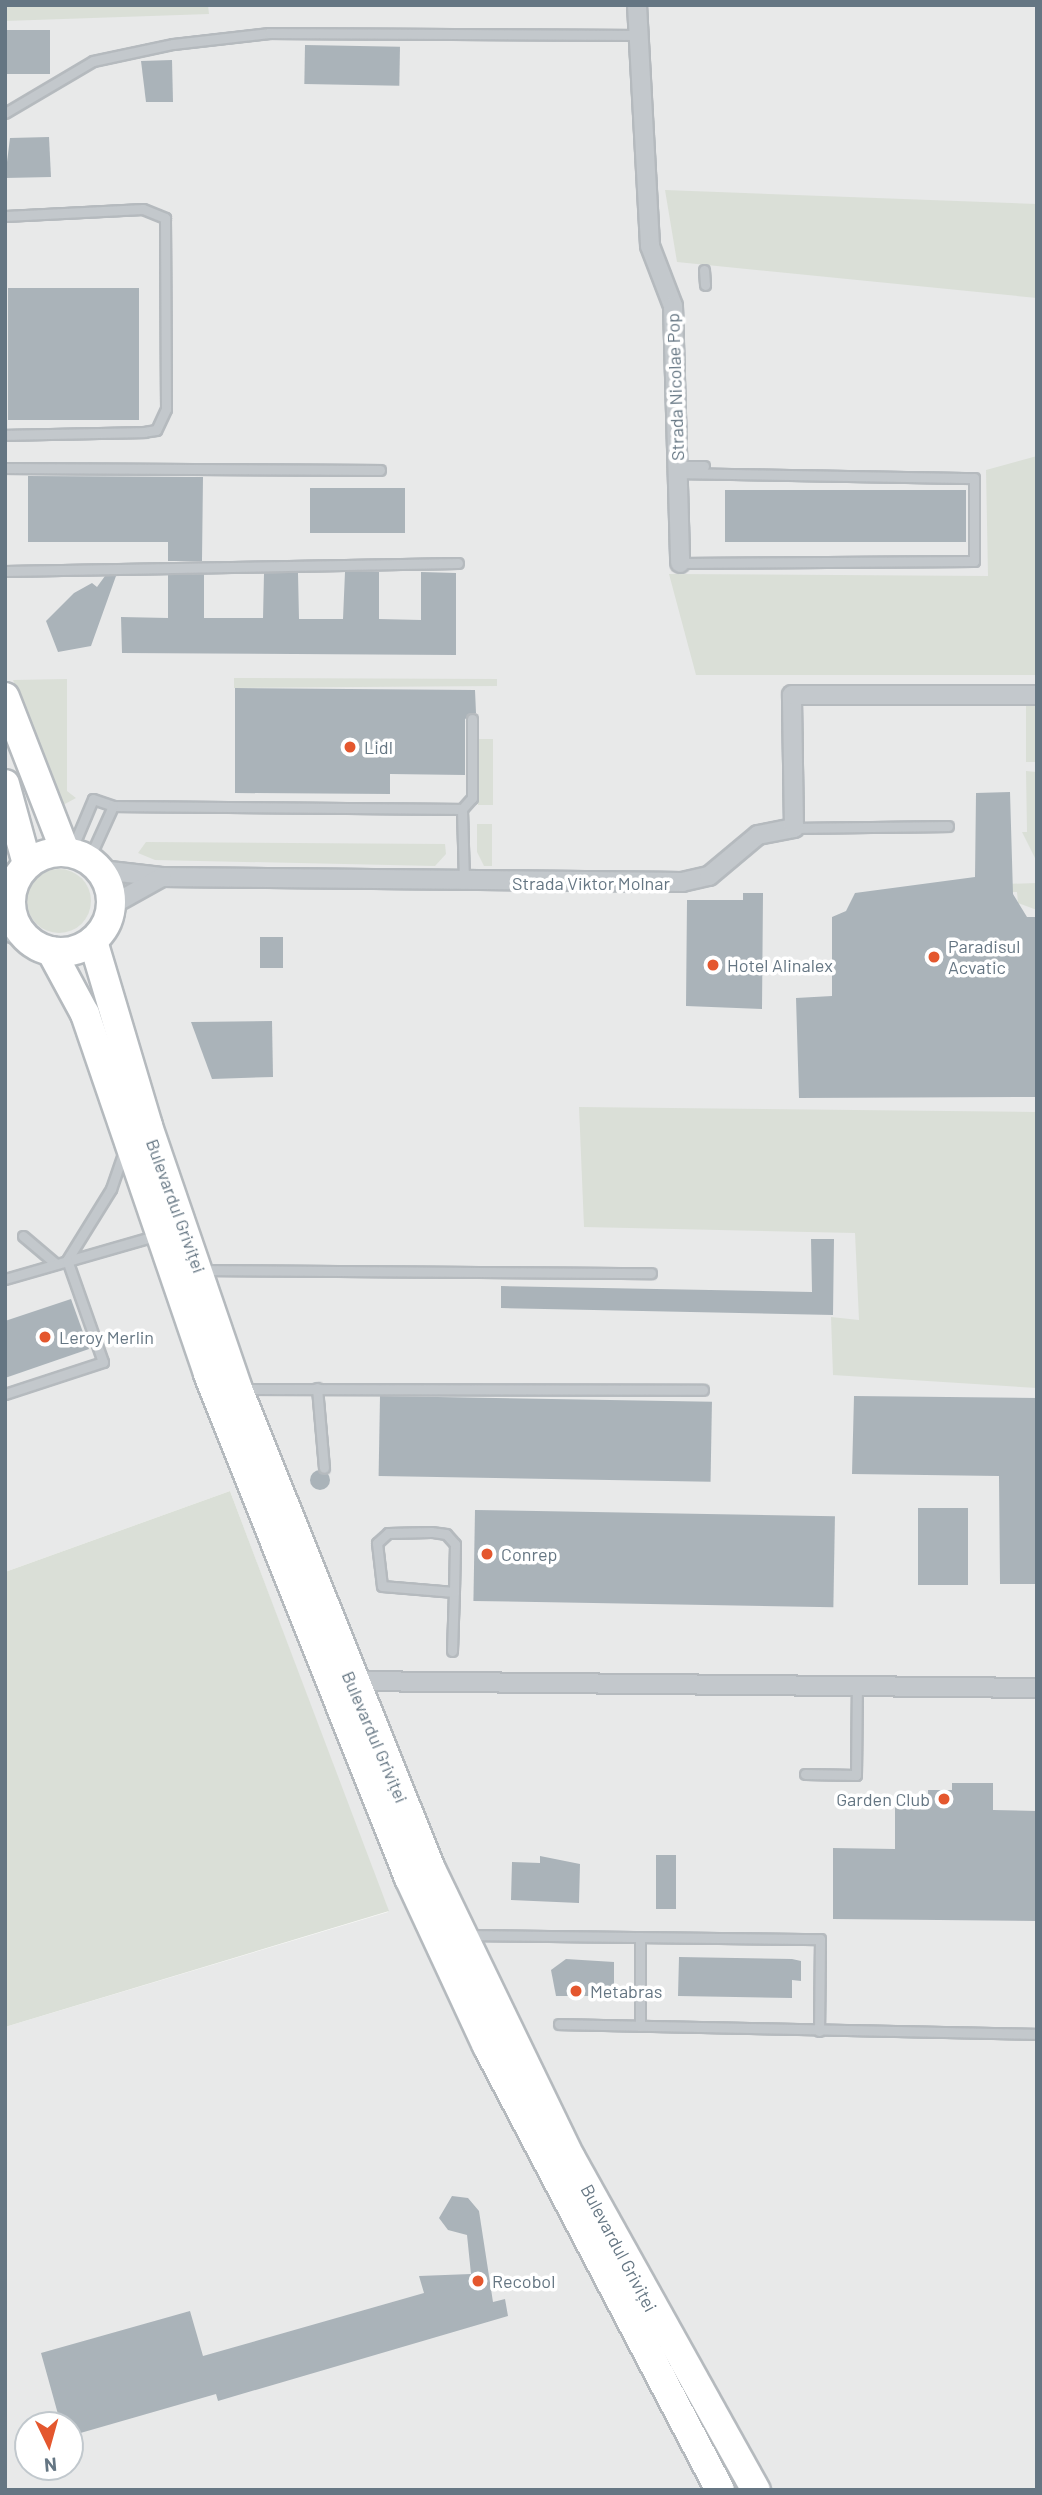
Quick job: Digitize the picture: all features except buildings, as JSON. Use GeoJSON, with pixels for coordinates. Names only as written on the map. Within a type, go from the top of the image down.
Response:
{"type":"FeatureCollection","features":[{"type":"Feature","properties":{"kind":"main road"},"geometry":{"type":"LineString","coordinates":[[5,698],[81,858],[112,905],[93,941],[45,949],[21,933],[8,895],[27,864],[5,784]]}},
{"type":"Feature","properties":{"kind":"main road"},"geometry":{"type":"LineString","coordinates":[[27,864],[81,858]]}},
{"type":"Feature","properties":{"kind":"main road","name":"Bulevardul Griviței"},"geometry":{"type":"LineString","coordinates":[[93,941],[114,1021],[238,1389],[351,1681],[460,1935],[571,2158],[756,2490]]}},
{"type":"Feature","properties":{"kind":"main road","name":"Bulevardul Griviței"},"geometry":{"type":"LineString","coordinates":[[45,949],[85,1014],[160,1234],[316,1656],[409,1878],[493,2058],[720,2490]]}},
{"type":"Feature","properties":{"kind":"street","name":"Strada Nicolae Pop"},"geometry":{"type":"LineString","coordinates":[[637,5],[636,35],[650,246],[673,306],[680,564]]}},
{"type":"Feature","properties":{"kind":"street"},"geometry":{"type":"LineString","coordinates":[[794,828],[792,695],[1037,695]]}},
{"type":"Feature","properties":{"kind":"street","name":"Strada Viktor Molnar"},"geometry":{"type":"LineString","coordinates":[[81,858],[162,877],[464,883],[682,882],[709,876],[758,835],[794,828]]}},
{"type":"Feature","properties":{"kind":"street"},"geometry":{"type":"LineString","coordinates":[[112,905],[162,877]]}},
{"type":"Feature","properties":{"kind":"street"},"geometry":{"type":"LineString","coordinates":[[351,1681],[1037,1688]]}},
{"type":"Feature","properties":{"kind":"lane"},"geometry":{"type":"LineString","coordinates":[[5,113],[93,61],[186,42],[269,33],[636,35]]}},
{"type":"Feature","properties":{"kind":"lane"},"geometry":{"type":"LineString","coordinates":[[5,215],[143,209],[165,218],[166,409],[156,430],[144,432],[5,435]]}},
{"type":"Feature","properties":{"kind":"lane"},"geometry":{"type":"LineString","coordinates":[[704,270],[705,285]]}},
{"type":"Feature","properties":{"kind":"lane"},"geometry":{"type":"LineString","coordinates":[[678,469],[704,466]]}},
{"type":"Feature","properties":{"kind":"lane"},"geometry":{"type":"LineString","coordinates":[[5,468],[380,470]]}},
{"type":"Feature","properties":{"kind":"lane"},"geometry":{"type":"LineString","coordinates":[[678,469],[974,478],[974,561],[680,564]]}},
{"type":"Feature","properties":{"kind":"lane"},"geometry":{"type":"LineString","coordinates":[[5,571],[458,563]]}},
{"type":"Feature","properties":{"kind":"lane"},"geometry":{"type":"LineString","coordinates":[[464,883],[462,809],[472,798],[472,719]]}},
{"type":"Feature","properties":{"kind":"lane"},"geometry":{"type":"LineString","coordinates":[[81,858],[93,799],[113,806],[462,809]]}},
{"type":"Feature","properties":{"kind":"lane"},"geometry":{"type":"LineString","coordinates":[[81,858],[113,806]]}},
{"type":"Feature","properties":{"kind":"lane"},"geometry":{"type":"LineString","coordinates":[[794,828],[948,826]]}},
{"type":"Feature","properties":{"kind":"lane"},"geometry":{"type":"LineString","coordinates":[[5,935],[45,949]]}},
{"type":"Feature","properties":{"kind":"lane"},"geometry":{"type":"LineString","coordinates":[[5,1394],[103,1362],[84,1323],[66,1260],[111,1189],[128,1139]]}},
{"type":"Feature","properties":{"kind":"lane"},"geometry":{"type":"LineString","coordinates":[[5,1279],[160,1234]]}},
{"type":"Feature","properties":{"kind":"lane"},"geometry":{"type":"LineString","coordinates":[[23,1236],[55,1263]]}},
{"type":"Feature","properties":{"kind":"lane"},"geometry":{"type":"LineString","coordinates":[[199,1270],[651,1273]]}},
{"type":"Feature","properties":{"kind":"lane"},"geometry":{"type":"LineString","coordinates":[[317,1388],[324,1468]]}},
{"type":"Feature","properties":{"kind":"lane"},"geometry":{"type":"LineString","coordinates":[[238,1389],[703,1390]]}},
{"type":"Feature","properties":{"kind":"lane"},"geometry":{"type":"LineString","coordinates":[[452,1651],[454,1592],[455,1544],[446,1534],[388,1533],[377,1543],[382,1586],[454,1592]]}},
{"type":"Feature","properties":{"kind":"lane"},"geometry":{"type":"LineString","coordinates":[[805,1774],[856,1775],[857,1686]]}},
{"type":"Feature","properties":{"kind":"lane"},"geometry":{"type":"LineString","coordinates":[[460,1935],[820,1939],[819,2031]]}},
{"type":"Feature","properties":{"kind":"lane"},"geometry":{"type":"LineString","coordinates":[[640,1937],[640,2026]]}},
{"type":"Feature","properties":{"kind":"lane"},"geometry":{"type":"LineString","coordinates":[[559,2024],[1037,2034]]}},
{"type":"Feature","properties":{"kind":"shaded area"},"geometry":{"type":"Polygon","coordinates":[[[5,5],[1037,5],[1037,2490],[5,2490],[5,2027],[388,1912],[230,1491],[5,1572],[5,5]]]}},
{"type":"Feature","properties":{"kind":"shaded area"},"geometry":{"type":"Polygon","coordinates":[[[5,5],[208,5],[209,14],[5,21],[5,5]]]}},
{"type":"Feature","properties":{"kind":"shaded area"},"geometry":{"type":"Polygon","coordinates":[[[665,190],[1037,204],[1037,298],[677,262],[665,190]]]}},
{"type":"Feature","properties":{"kind":"shaded area"},"geometry":{"type":"Polygon","coordinates":[[[1037,456],[1037,675],[696,675],[669,574],[988,576],[986,470],[1037,456]]]}},
{"type":"Feature","properties":{"kind":"shaded area"},"geometry":{"type":"Polygon","coordinates":[[[234,678],[497,679],[497,686],[234,688],[234,678]]]}},
{"type":"Feature","properties":{"kind":"shaded area"},"geometry":{"type":"Polygon","coordinates":[[[67,679],[67,791],[76,798],[63,805],[13,680],[67,679]]]}},
{"type":"Feature","properties":{"kind":"shaded area"},"geometry":{"type":"Polygon","coordinates":[[[1026,704],[1037,704],[1037,762],[1026,762],[1026,704]]]}},
{"type":"Feature","properties":{"kind":"shaded area"},"geometry":{"type":"Polygon","coordinates":[[[478,739],[493,739],[493,805],[478,805],[478,739]]]}},
{"type":"Feature","properties":{"kind":"shaded area"},"geometry":{"type":"Polygon","coordinates":[[[1026,771],[1037,772],[1037,862],[1022,832],[1027,832],[1026,771]]]}},
{"type":"Feature","properties":{"kind":"shaded area"},"geometry":{"type":"Polygon","coordinates":[[[477,824],[492,824],[492,866],[484,866],[477,852],[477,824]]]}},
{"type":"Feature","properties":{"kind":"shaded area"},"geometry":{"type":"Polygon","coordinates":[[[146,842],[445,844],[446,854],[435,866],[155,860],[138,853],[146,842]]]}},
{"type":"Feature","properties":{"kind":"shaded area"},"geometry":{"type":"Polygon","coordinates":[[[59,869],[82,878],[91,901],[82,924],[59,933],[36,924],[27,901],[36,878],[59,869]]]}},
{"type":"Feature","properties":{"kind":"shaded area"},"geometry":{"type":"Polygon","coordinates":[[[1037,883],[1037,910],[1018,903],[1017,892],[1006,892],[1005,884],[1037,883]]]}},
{"type":"Feature","properties":{"kind":"shaded area"},"geometry":{"type":"Polygon","coordinates":[[[579,1107],[1037,1112],[1037,1388],[833,1375],[831,1317],[859,1320],[855,1233],[584,1227],[579,1107]]]}},
{"type":"Feature","properties":{"kind":"shaded area"},"geometry":{"type":"Polygon","coordinates":[[[230,1491],[389,1911],[5,2027],[5,1572],[230,1491]]]}},
{"type":"Feature","properties":{"kind":"place","name":"Lidl"},"geometry":{"type":"Point","coordinates":[350,747]}},
{"type":"Feature","properties":{"kind":"place","name":"Paradisul Acvatic"},"geometry":{"type":"Point","coordinates":[934,957]}},
{"type":"Feature","properties":{"kind":"place","name":"Hotel Alinalex"},"geometry":{"type":"Point","coordinates":[713,965]}},
{"type":"Feature","properties":{"kind":"place","name":"Leroy Merlin"},"geometry":{"type":"Point","coordinates":[45,1337]}},
{"type":"Feature","properties":{"kind":"place","name":"Conrep"},"geometry":{"type":"Point","coordinates":[487,1554]}},
{"type":"Feature","properties":{"kind":"place","name":"Garden Club"},"geometry":{"type":"Point","coordinates":[944,1799]}},
{"type":"Feature","properties":{"kind":"place","name":"Metabras"},"geometry":{"type":"Point","coordinates":[576,1991]}},
{"type":"Feature","properties":{"kind":"place","name":"Recobol"},"geometry":{"type":"Point","coordinates":[478,2281]}}]}
